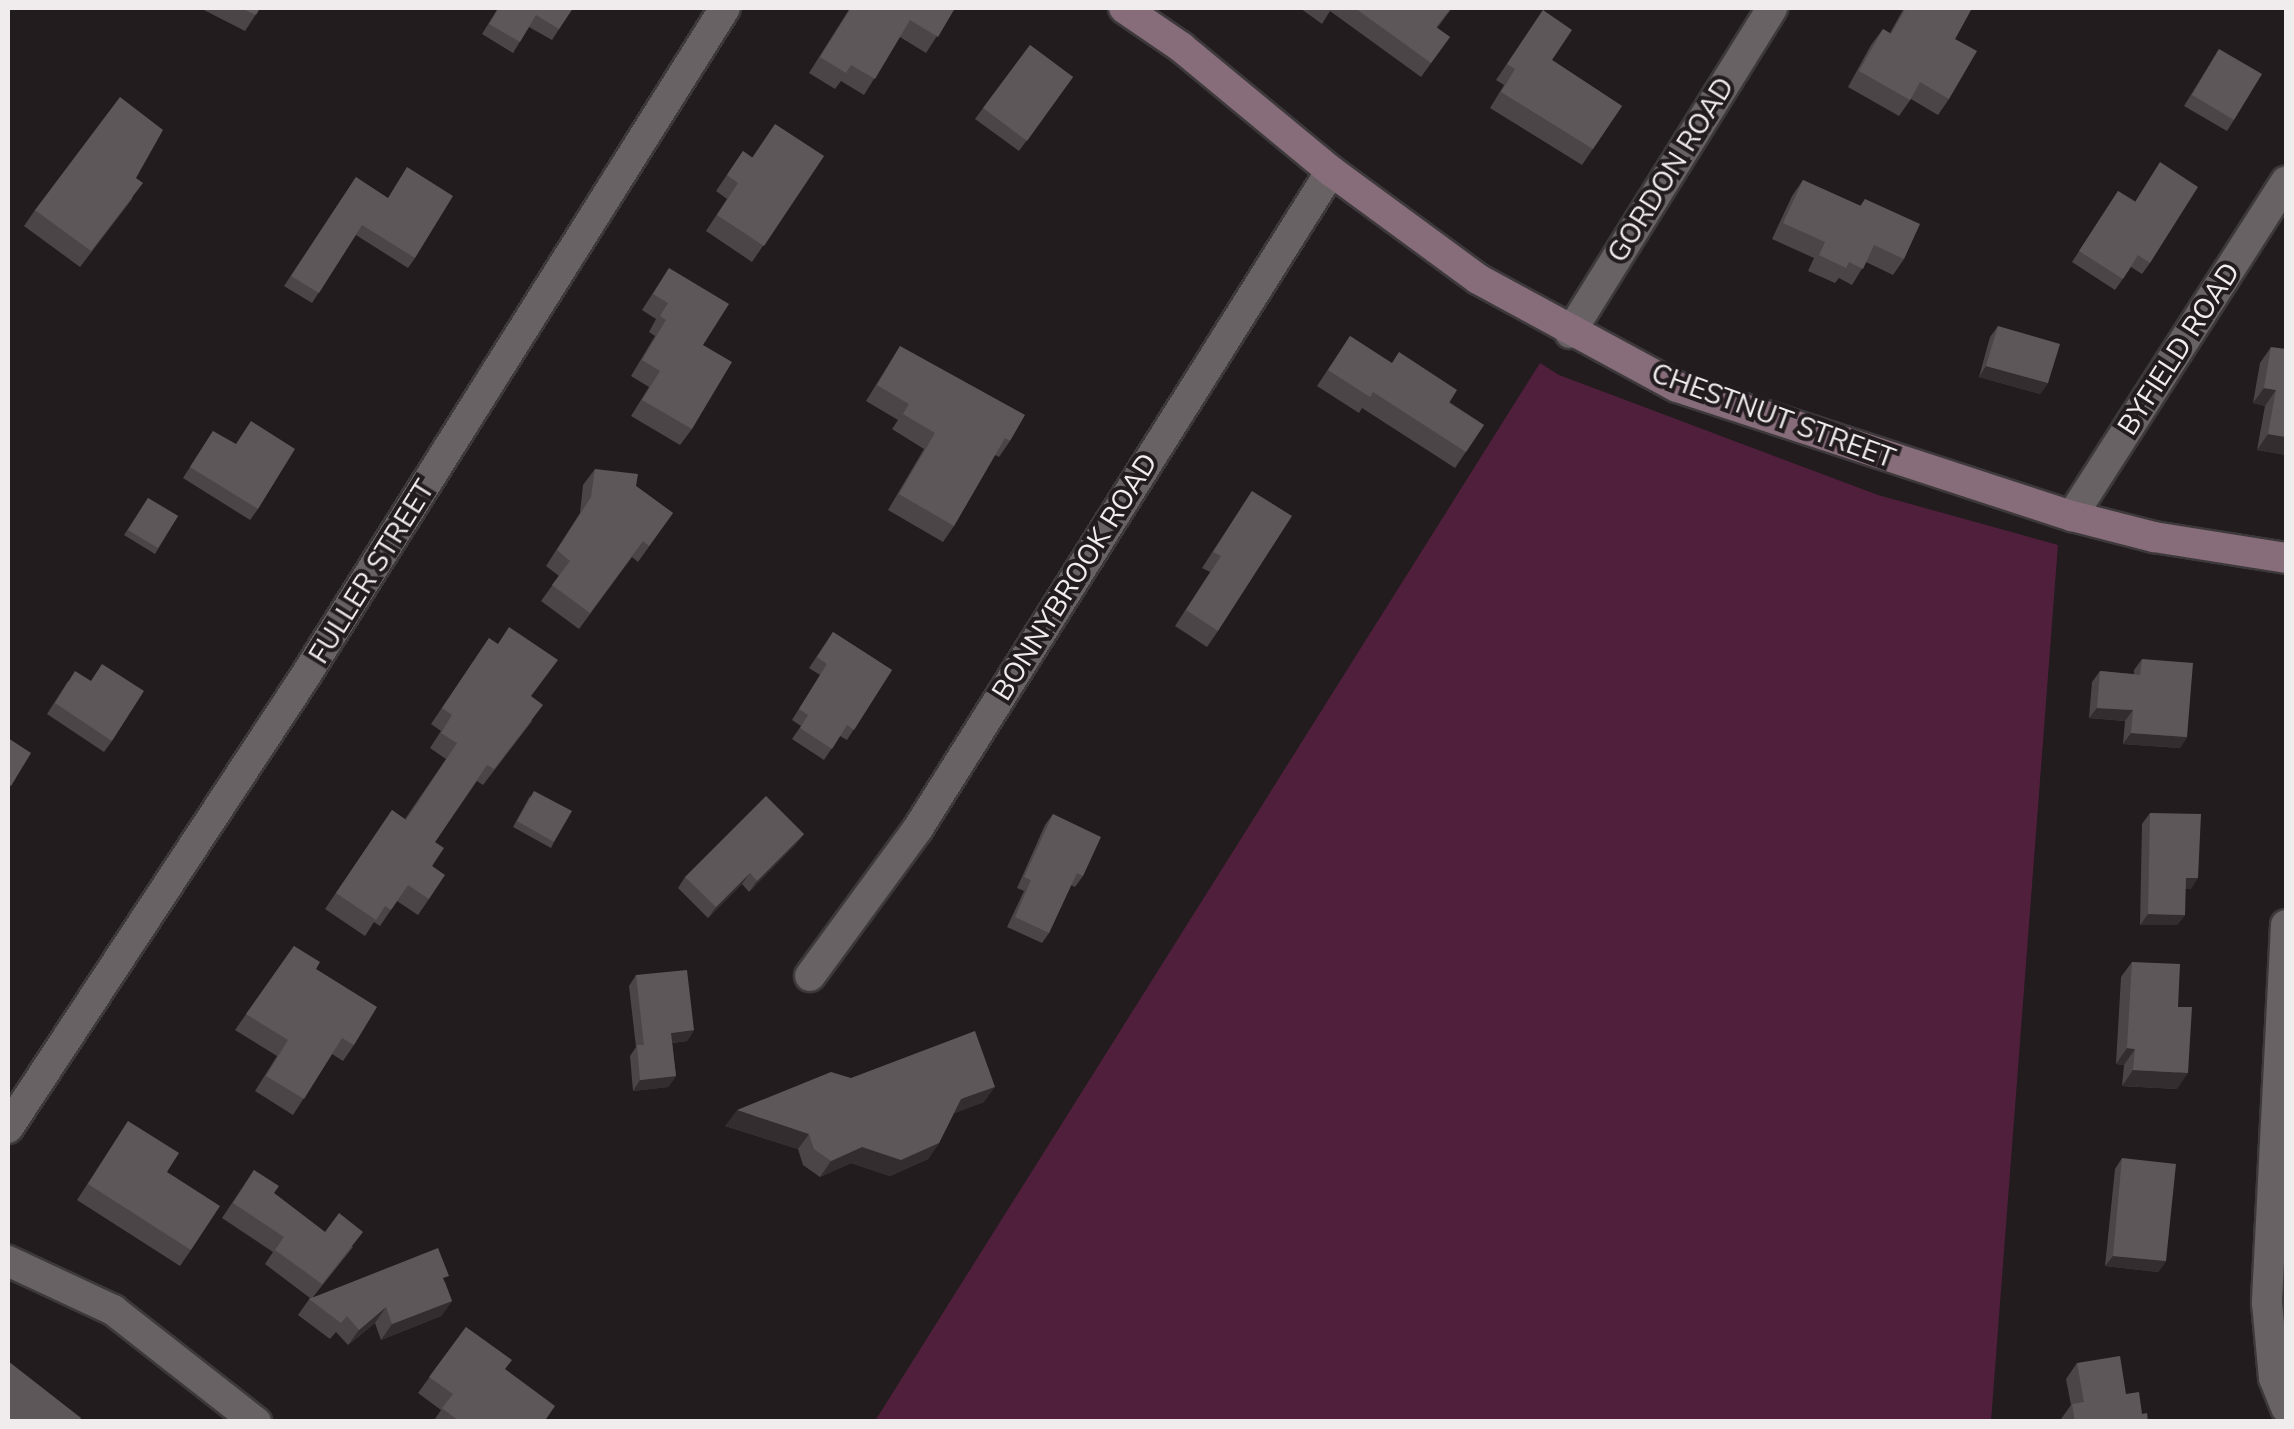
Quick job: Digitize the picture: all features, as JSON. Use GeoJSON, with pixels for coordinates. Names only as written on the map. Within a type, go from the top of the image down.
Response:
{"type":"FeatureCollection","features":[{"type":"Feature","properties":{"kind":"main road","name":"CHESTNUT STREET"},"geometry":{"type":"LineString","coordinates":[[1124,8],[1181,47],[1331,171],[1478,279],[1570,333],[1693,393],[2072,516],[2154,537],[2286,558]]}},
{"type":"Feature","properties":{"kind":"street","name":"FULLER STREET"},"geometry":{"type":"LineString","coordinates":[[8,1128],[304,678],[725,8]]}},
{"type":"Feature","properties":{"kind":"street","name":"GORDON ROAD"},"geometry":{"type":"LineString","coordinates":[[1570,333],[1772,8]]}},
{"type":"Feature","properties":{"kind":"street","name":"BONNYBROOK ROAD"},"geometry":{"type":"LineString","coordinates":[[810,976],[918,830],[1331,171]]}},
{"type":"Feature","properties":{"kind":"street","name":"BYFIELD ROAD"},"geometry":{"type":"LineString","coordinates":[[2072,516],[2286,182]]}},
{"type":"Feature","properties":{"kind":"street"},"geometry":{"type":"LineString","coordinates":[[2286,925],[2267,1304],[2274,1378],[2286,1408]]}},
{"type":"Feature","properties":{"kind":"street"},"geometry":{"type":"LineString","coordinates":[[8,1260],[113,1310],[256,1422]]}},
{"type":"Feature","properties":{"kind":"shaded area"},"geometry":{"type":"Polygon","coordinates":[[[1540,363],[1559,375],[1878,495],[2058,545],[1991,1421],[875,1421],[1540,363]]]}},
{"type":"Feature","properties":{"kind":"building"},"geometry":{"type":"Polygon","coordinates":[[[241,8],[260,8],[256,15],[241,8]]]}},
{"type":"Feature","properties":{"kind":"building"},"geometry":{"type":"Polygon","coordinates":[[[499,8],[573,8],[559,29],[536,15],[520,42],[489,24],[499,8]]]}},
{"type":"Feature","properties":{"kind":"building"},"geometry":{"type":"Polygon","coordinates":[[[851,8],[955,8],[938,37],[910,20],[875,79],[851,65],[846,73],[820,57],[851,8]]]}},
{"type":"Feature","properties":{"kind":"building"},"geometry":{"type":"Polygon","coordinates":[[[1355,8],[1451,8],[1436,27],[1450,37],[1431,63],[1355,8]]]}},
{"type":"Feature","properties":{"kind":"building"},"geometry":{"type":"Polygon","coordinates":[[[1906,8],[1972,8],[1955,39],[1977,51],[1949,99],[1920,82],[1910,100],[1859,71],[1883,29],[1891,34],[1906,8]]]}},
{"type":"Feature","properties":{"kind":"building"},"geometry":{"type":"Polygon","coordinates":[[[1543,10],[1572,30],[1552,60],[1622,106],[1593,149],[1501,92],[1515,69],[1507,64],[1543,10]]]}},
{"type":"Feature","properties":{"kind":"building"},"geometry":{"type":"Polygon","coordinates":[[[1030,45],[1073,77],[1027,141],[983,108],[1030,45]]]}},
{"type":"Feature","properties":{"kind":"building"},"geometry":{"type":"Polygon","coordinates":[[[2219,49],[2262,74],[2234,120],[2192,95],[2219,49]]]}},
{"type":"Feature","properties":{"kind":"building"},"geometry":{"type":"Polygon","coordinates":[[[120,97],[163,130],[136,178],[143,183],[91,251],[35,210],[120,97]]]}},
{"type":"Feature","properties":{"kind":"building"},"geometry":{"type":"Polygon","coordinates":[[[775,124],[824,156],[764,246],[717,215],[738,183],[727,175],[743,151],[752,158],[775,124]]]}},
{"type":"Feature","properties":{"kind":"building"},"geometry":{"type":"Polygon","coordinates":[[[2160,162],[2198,187],[2150,263],[2138,255],[2123,279],[2079,251],[2118,191],[2135,202],[2160,162]]]}},
{"type":"Feature","properties":{"kind":"building"},"geometry":{"type":"Polygon","coordinates":[[[407,167],[453,196],[415,258],[362,225],[319,293],[291,276],[356,177],[388,198],[407,167]]]}},
{"type":"Feature","properties":{"kind":"building"},"geometry":{"type":"Polygon","coordinates":[[[1803,180],[1861,206],[1865,199],[1920,224],[1904,259],[1874,245],[1863,269],[1849,262],[1846,268],[1819,255],[1825,242],[1783,223],[1803,180]]]}},
{"type":"Feature","properties":{"kind":"building"},"geometry":{"type":"Polygon","coordinates":[[[669,268],[729,304],[703,345],[732,362],[692,429],[642,400],[660,371],[642,360],[666,320],[660,316],[668,303],[653,294],[669,268]]]}},
{"type":"Feature","properties":{"kind":"building"},"geometry":{"type":"Polygon","coordinates":[[[1998,326],[2060,344],[2048,383],[1986,366],[1998,326]]]}},
{"type":"Feature","properties":{"kind":"building"},"geometry":{"type":"Polygon","coordinates":[[[1350,336],[1392,363],[1399,352],[1457,390],[1449,403],[1484,425],[1466,452],[1373,392],[1370,397],[1328,370],[1350,336]]]}},
{"type":"Feature","properties":{"kind":"building"},"geometry":{"type":"Polygon","coordinates":[[[900,346],[1025,415],[1010,441],[1005,438],[954,526],[899,494],[935,433],[903,414],[909,404],[877,385],[900,346]]]}},
{"type":"Feature","properties":{"kind":"building"},"geometry":{"type":"Polygon","coordinates":[[[2271,347],[2286,349],[2286,437],[2268,434],[2276,390],[2264,388],[2271,347]]]}},
{"type":"Feature","properties":{"kind":"building"},"geometry":{"type":"Polygon","coordinates":[[[251,421],[295,449],[258,509],[190,467],[213,431],[236,444],[251,421]]]}},
{"type":"Feature","properties":{"kind":"building"},"geometry":{"type":"Polygon","coordinates":[[[595,469],[638,474],[636,486],[673,513],[649,546],[643,541],[590,613],[552,585],[570,561],[557,550],[591,497],[595,469]]]}},
{"type":"Feature","properties":{"kind":"building"},"geometry":{"type":"Polygon","coordinates":[[[1252,491],[1292,516],[1218,631],[1186,610],[1221,556],[1213,552],[1252,491]]]}},
{"type":"Feature","properties":{"kind":"building"},"geometry":{"type":"Polygon","coordinates":[[[148,498],[178,516],[158,548],[128,530],[148,498]]]}},
{"type":"Feature","properties":{"kind":"building"},"geometry":{"type":"Polygon","coordinates":[[[509,627],[558,660],[531,696],[543,705],[494,769],[487,765],[435,842],[444,848],[432,866],[445,875],[429,899],[408,885],[391,910],[385,906],[376,920],[336,893],[392,810],[406,820],[457,743],[441,733],[452,715],[442,708],[489,638],[498,644],[509,627]]]}},
{"type":"Feature","properties":{"kind":"building"},"geometry":{"type":"Polygon","coordinates":[[[833,632],[892,670],[854,730],[847,725],[832,749],[800,728],[808,715],[799,709],[827,664],[817,657],[833,632]]]}},
{"type":"Feature","properties":{"kind":"building"},"geometry":{"type":"Polygon","coordinates":[[[2142,659],[2193,663],[2187,737],[2131,733],[2133,710],[2097,708],[2100,671],[2140,675],[2142,659]]]}},
{"type":"Feature","properties":{"kind":"building"},"geometry":{"type":"Polygon","coordinates":[[[102,664],[144,691],[112,741],[55,703],[75,671],[91,681],[102,664]]]}},
{"type":"Feature","properties":{"kind":"building"},"geometry":{"type":"Polygon","coordinates":[[[8,738],[31,753],[11,786],[8,784],[8,738]]]}},
{"type":"Feature","properties":{"kind":"building"},"geometry":{"type":"Polygon","coordinates":[[[534,791],[572,811],[554,842],[517,821],[534,791]]]}},
{"type":"Feature","properties":{"kind":"building"},"geometry":{"type":"Polygon","coordinates":[[[766,796],[804,834],[757,881],[750,873],[716,907],[685,877],[766,796]]]}},
{"type":"Feature","properties":{"kind":"building"},"geometry":{"type":"Polygon","coordinates":[[[2150,813],[2201,814],[2198,878],[2186,878],[2185,915],[2148,914],[2150,813]]]}},
{"type":"Feature","properties":{"kind":"building"},"geometry":{"type":"Polygon","coordinates":[[[1053,814],[1101,837],[1083,876],[1077,873],[1049,933],[1015,917],[1031,880],[1024,877],[1053,814]]]}},
{"type":"Feature","properties":{"kind":"building"},"geometry":{"type":"Polygon","coordinates":[[[294,946],[320,962],[316,969],[377,1007],[354,1045],[342,1038],[304,1099],[266,1076],[288,1040],[246,1014],[294,946]]]}},
{"type":"Feature","properties":{"kind":"building"},"geometry":{"type":"Polygon","coordinates":[[[2132,962],[2180,964],[2178,1007],[2192,1007],[2188,1073],[2133,1070],[2135,1049],[2127,1048],[2132,962]]]}},
{"type":"Feature","properties":{"kind":"building"},"geometry":{"type":"Polygon","coordinates":[[[687,970],[694,1030],[671,1033],[676,1076],[640,1080],[637,1045],[644,1045],[636,975],[687,970]]]}},
{"type":"Feature","properties":{"kind":"building"},"geometry":{"type":"Polygon","coordinates":[[[975,1031],[995,1087],[961,1099],[939,1143],[901,1160],[862,1147],[831,1161],[814,1149],[809,1134],[737,1110],[831,1072],[851,1078],[975,1031]]]}},
{"type":"Feature","properties":{"kind":"building"},"geometry":{"type":"Polygon","coordinates":[[[128,1121],[179,1153],[167,1172],[220,1206],[191,1250],[88,1184],[128,1121]]]}},
{"type":"Feature","properties":{"kind":"building"},"geometry":{"type":"Polygon","coordinates":[[[2122,1158],[2176,1164],[2166,1261],[2113,1256],[2122,1158]]]}},
{"type":"Feature","properties":{"kind":"building"},"geometry":{"type":"Polygon","coordinates":[[[254,1170],[279,1186],[274,1193],[325,1232],[339,1213],[363,1232],[322,1284],[275,1250],[284,1237],[233,1203],[254,1170]]]}},
{"type":"Feature","properties":{"kind":"building"},"geometry":{"type":"Polygon","coordinates":[[[438,1248],[449,1276],[443,1278],[452,1301],[392,1324],[386,1307],[359,1330],[347,1316],[341,1323],[309,1299],[438,1248]]]}},
{"type":"Feature","properties":{"kind":"building"},"geometry":{"type":"Polygon","coordinates":[[[466,1327],[512,1360],[505,1369],[555,1406],[544,1422],[460,1422],[442,1408],[453,1394],[429,1377],[466,1327]]]}},
{"type":"Feature","properties":{"kind":"building"},"geometry":{"type":"Polygon","coordinates":[[[2120,1356],[2126,1394],[2139,1392],[2142,1414],[2147,1413],[2148,1422],[2075,1422],[2072,1404],[2084,1402],[2077,1363],[2120,1356]]]}},
{"type":"Feature","properties":{"kind":"building"},"geometry":{"type":"Polygon","coordinates":[[[8,1361],[81,1418],[79,1422],[8,1422],[8,1361]]]}}]}
